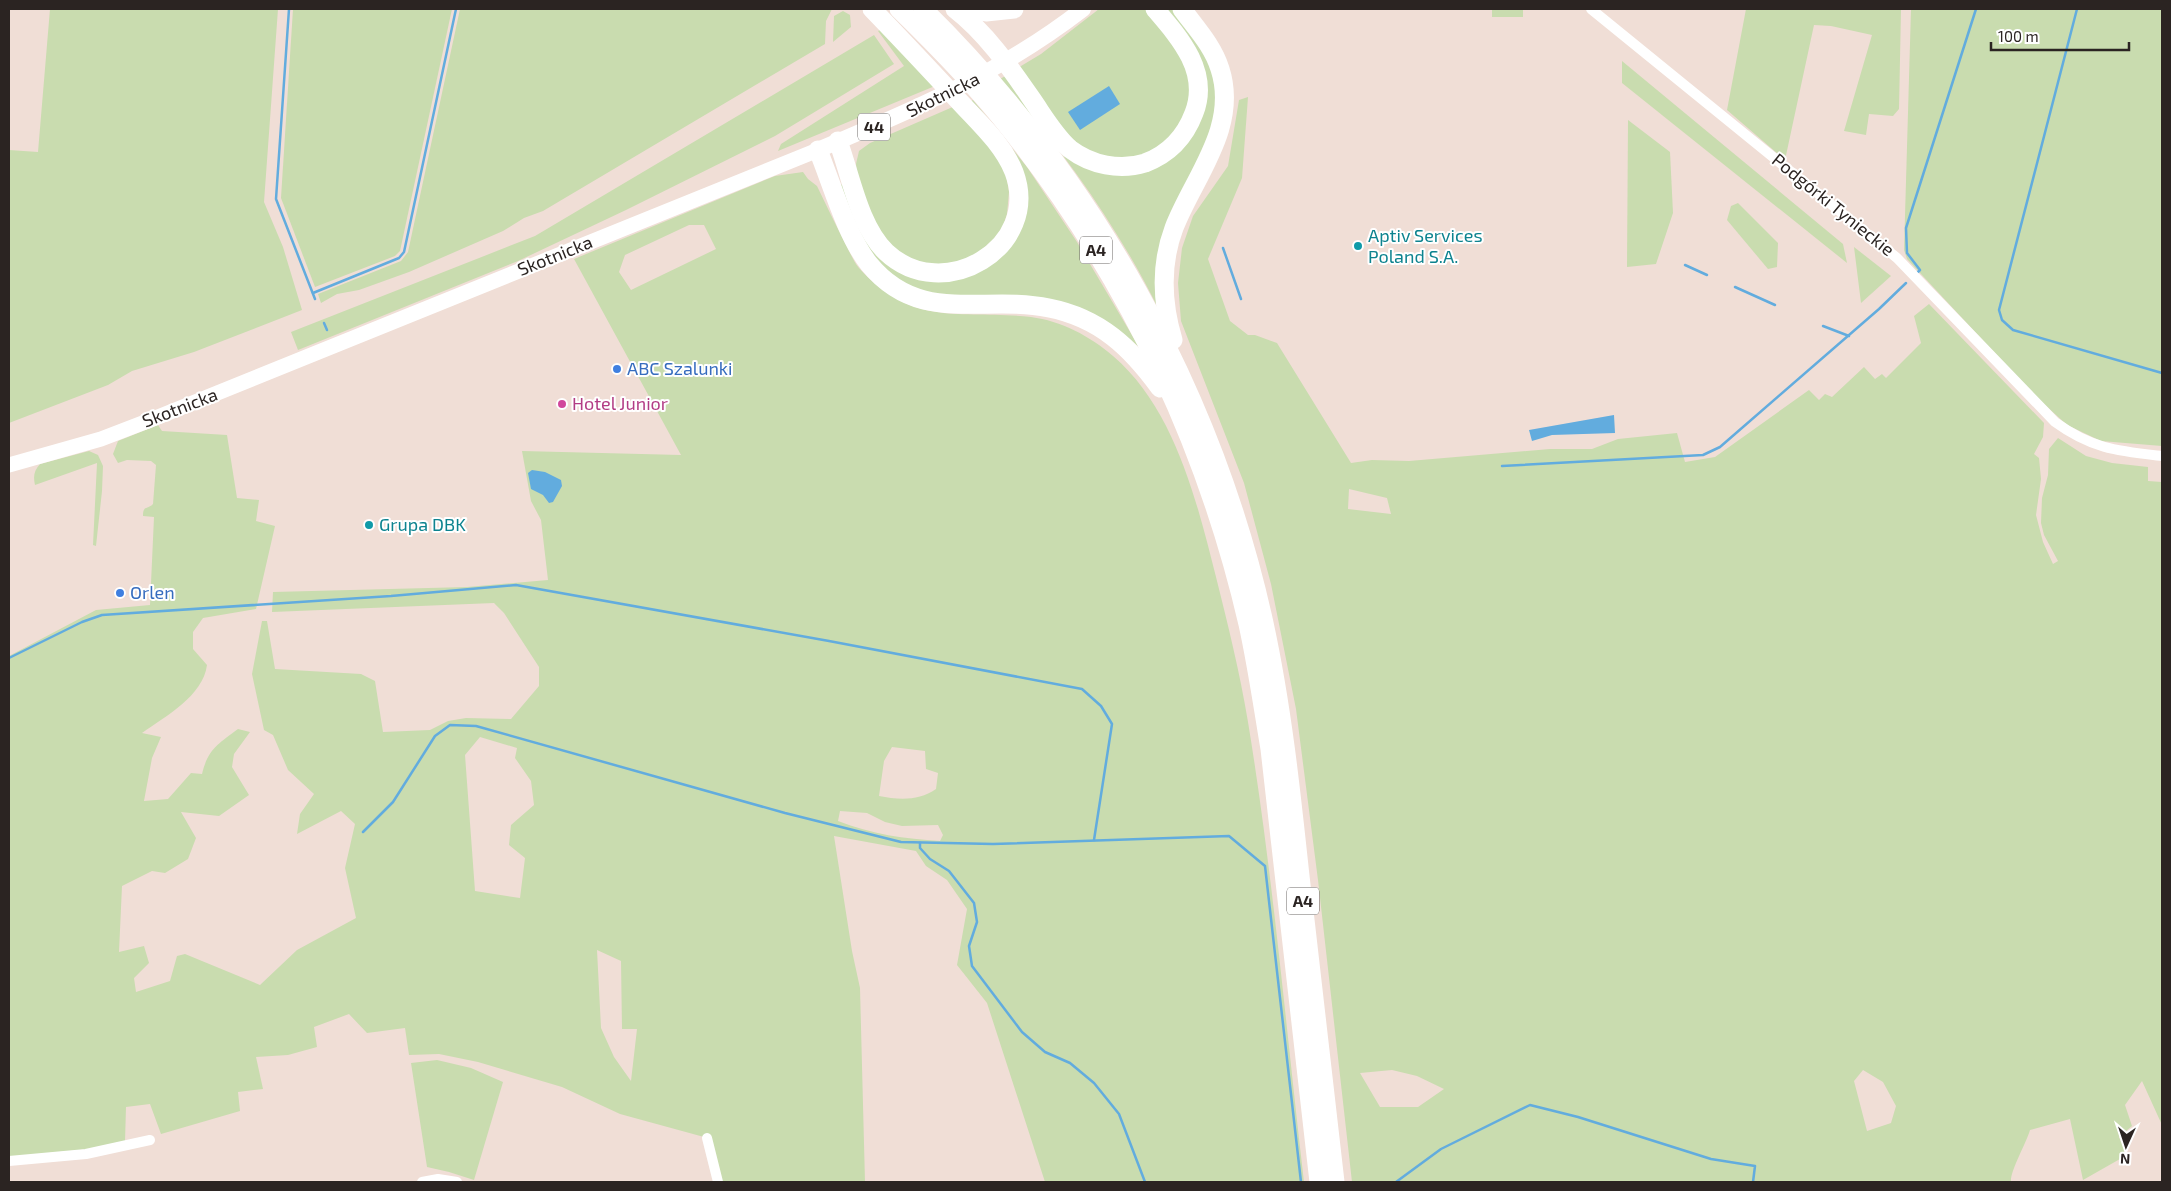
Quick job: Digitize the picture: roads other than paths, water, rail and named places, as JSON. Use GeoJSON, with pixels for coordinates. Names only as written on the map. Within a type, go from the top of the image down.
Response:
{"type":"FeatureCollection","features":[{"type":"Feature","properties":{"kind":"highway"},"geometry":{"type":"LineString","coordinates":[[838,142],[872,233],[886,252],[903,264],[913,269],[932,273],[961,270],[977,264],[995,251],[1010,230],[1014,220],[1017,197],[1014,174],[1010,164],[983,128],[872,9]]}},
{"type":"Feature","properties":{"kind":"highway","name":"A4"},"geometry":{"type":"LineString","coordinates":[[899,9],[989,104],[1042,170],[1070,210],[1128,306],[1156,360],[1183,418],[1212,495],[1248,625],[1270,749],[1319,1182]]}},
{"type":"Feature","properties":{"kind":"highway","name":"A4"},"geometry":{"type":"LineString","coordinates":[[923,9],[1009,102],[1070,182],[1096,220],[1141,296],[1188,392],[1236,518],[1253,578],[1271,658],[1288,772],[1335,1182]]}},
{"type":"Feature","properties":{"kind":"highway"},"geometry":{"type":"LineString","coordinates":[[955,9],[989,42],[1052,129],[1070,148],[1089,160],[1122,167],[1143,164],[1170,149],[1185,132],[1196,110],[1197,82],[1191,57],[1181,40],[1156,9]]}},
{"type":"Feature","properties":{"kind":"highway"},"geometry":{"type":"LineString","coordinates":[[968,9],[986,12],[1014,9]]}},
{"type":"Feature","properties":{"kind":"highway"},"geometry":{"type":"LineString","coordinates":[[1182,9],[1213,52],[1221,71],[1224,95],[1222,123],[1217,139],[1176,222],[1165,262],[1163,288],[1167,321],[1188,392]]}},
{"type":"Feature","properties":{"kind":"highway"},"geometry":{"type":"LineString","coordinates":[[818,150],[850,232],[861,252],[878,274],[895,287],[918,298],[939,304],[962,306],[1034,305],[1080,318],[1107,332],[1138,358],[1183,418]]}},
{"type":"Feature","properties":{"kind":"main road","name":"Skotnicka"},"geometry":{"type":"LineString","coordinates":[[9,465],[101,439],[162,416],[838,142],[929,103],[976,79],[1024,51],[1083,9]]}},
{"type":"Feature","properties":{"kind":"street","name":"Podgórki Tynieckie"},"geometry":{"type":"LineString","coordinates":[[1591,9],[1897,258],[2055,422],[2084,441],[2097,446],[2162,456]]}},
{"type":"Feature","properties":{"kind":"street"},"geometry":{"type":"LineString","coordinates":[[706,1138],[718,1182]]}},
{"type":"Feature","properties":{"kind":"street"},"geometry":{"type":"LineString","coordinates":[[9,1160],[86,1154],[150,1140]]}},
{"type":"Feature","properties":{"kind":"street"},"geometry":{"type":"LineString","coordinates":[[422,1182],[438,1179],[457,1182]]}},
{"type":"Feature","properties":{"kind":"water"},"geometry":{"type":"Polygon","coordinates":[[[1109,86],[1120,104],[1080,130],[1068,112],[1109,86]]]}},
{"type":"Feature","properties":{"kind":"water"},"geometry":{"type":"Polygon","coordinates":[[[1614,415],[1615,433],[1552,435],[1532,441],[1529,430],[1614,415]]]}},
{"type":"Feature","properties":{"kind":"water"},"geometry":{"type":"Polygon","coordinates":[[[532,470],[545,472],[561,480],[562,486],[553,502],[549,503],[543,495],[531,489],[528,473],[532,470]]]}},
{"type":"Feature","properties":{"kind":"waterway"},"geometry":{"type":"LineString","coordinates":[[289,9],[276,199],[315,299]]}},
{"type":"Feature","properties":{"kind":"waterway"},"geometry":{"type":"LineString","coordinates":[[313,293],[399,258],[404,252],[456,9]]}},
{"type":"Feature","properties":{"kind":"waterway"},"geometry":{"type":"LineString","coordinates":[[1918,272],[1920,270],[1907,253],[1906,228],[1976,9]]}},
{"type":"Feature","properties":{"kind":"waterway"},"geometry":{"type":"LineString","coordinates":[[2077,9],[1999,310],[2002,320],[2013,330],[2162,373]]}},
{"type":"Feature","properties":{"kind":"waterway"},"geometry":{"type":"LineString","coordinates":[[1223,248],[1241,299]]}},
{"type":"Feature","properties":{"kind":"waterway"},"geometry":{"type":"LineString","coordinates":[[1685,265],[1707,275]]}},
{"type":"Feature","properties":{"kind":"waterway"},"geometry":{"type":"LineString","coordinates":[[1502,466],[1703,455],[1720,447],[1879,309],[1906,283]]}},
{"type":"Feature","properties":{"kind":"waterway"},"geometry":{"type":"LineString","coordinates":[[1735,287],[1775,305]]}},
{"type":"Feature","properties":{"kind":"waterway"},"geometry":{"type":"LineString","coordinates":[[324,323],[327,330]]}},
{"type":"Feature","properties":{"kind":"waterway"},"geometry":{"type":"LineString","coordinates":[[1823,326],[1849,336]]}},
{"type":"Feature","properties":{"kind":"waterway"},"geometry":{"type":"LineString","coordinates":[[9,658],[82,622],[102,615],[391,596],[516,585],[1082,689],[1101,706],[1112,724],[1094,840]]}},
{"type":"Feature","properties":{"kind":"waterway"},"geometry":{"type":"LineString","coordinates":[[363,832],[393,802],[435,736],[450,725],[476,726],[785,813],[901,842],[993,844],[1229,836],[1265,866],[1301,1182]]}},
{"type":"Feature","properties":{"kind":"waterway"},"geometry":{"type":"LineString","coordinates":[[920,843],[920,848],[930,859],[949,871],[974,903],[977,922],[969,946],[972,966],[1022,1032],[1045,1052],[1070,1063],[1094,1083],[1119,1114],[1145,1182]]}},
{"type":"Feature","properties":{"kind":"waterway"},"geometry":{"type":"LineString","coordinates":[[1396,1182],[1441,1149],[1530,1105],[1578,1117],[1711,1159],[1755,1166],[1753,1182]]}},
{"type":"Feature","properties":{"kind":"place","name":"Aptiv Services Poland S.A."},"geometry":{"type":"Point","coordinates":[1358,246]}},
{"type":"Feature","properties":{"kind":"place","name":"ABC Szalunki"},"geometry":{"type":"Point","coordinates":[617,369]}},
{"type":"Feature","properties":{"kind":"place","name":"Hotel Junior"},"geometry":{"type":"Point","coordinates":[562,404]}},
{"type":"Feature","properties":{"kind":"place","name":"Grupa DBK"},"geometry":{"type":"Point","coordinates":[369,525]}},
{"type":"Feature","properties":{"kind":"place","name":"Orlen"},"geometry":{"type":"Point","coordinates":[120,593]}}]}
